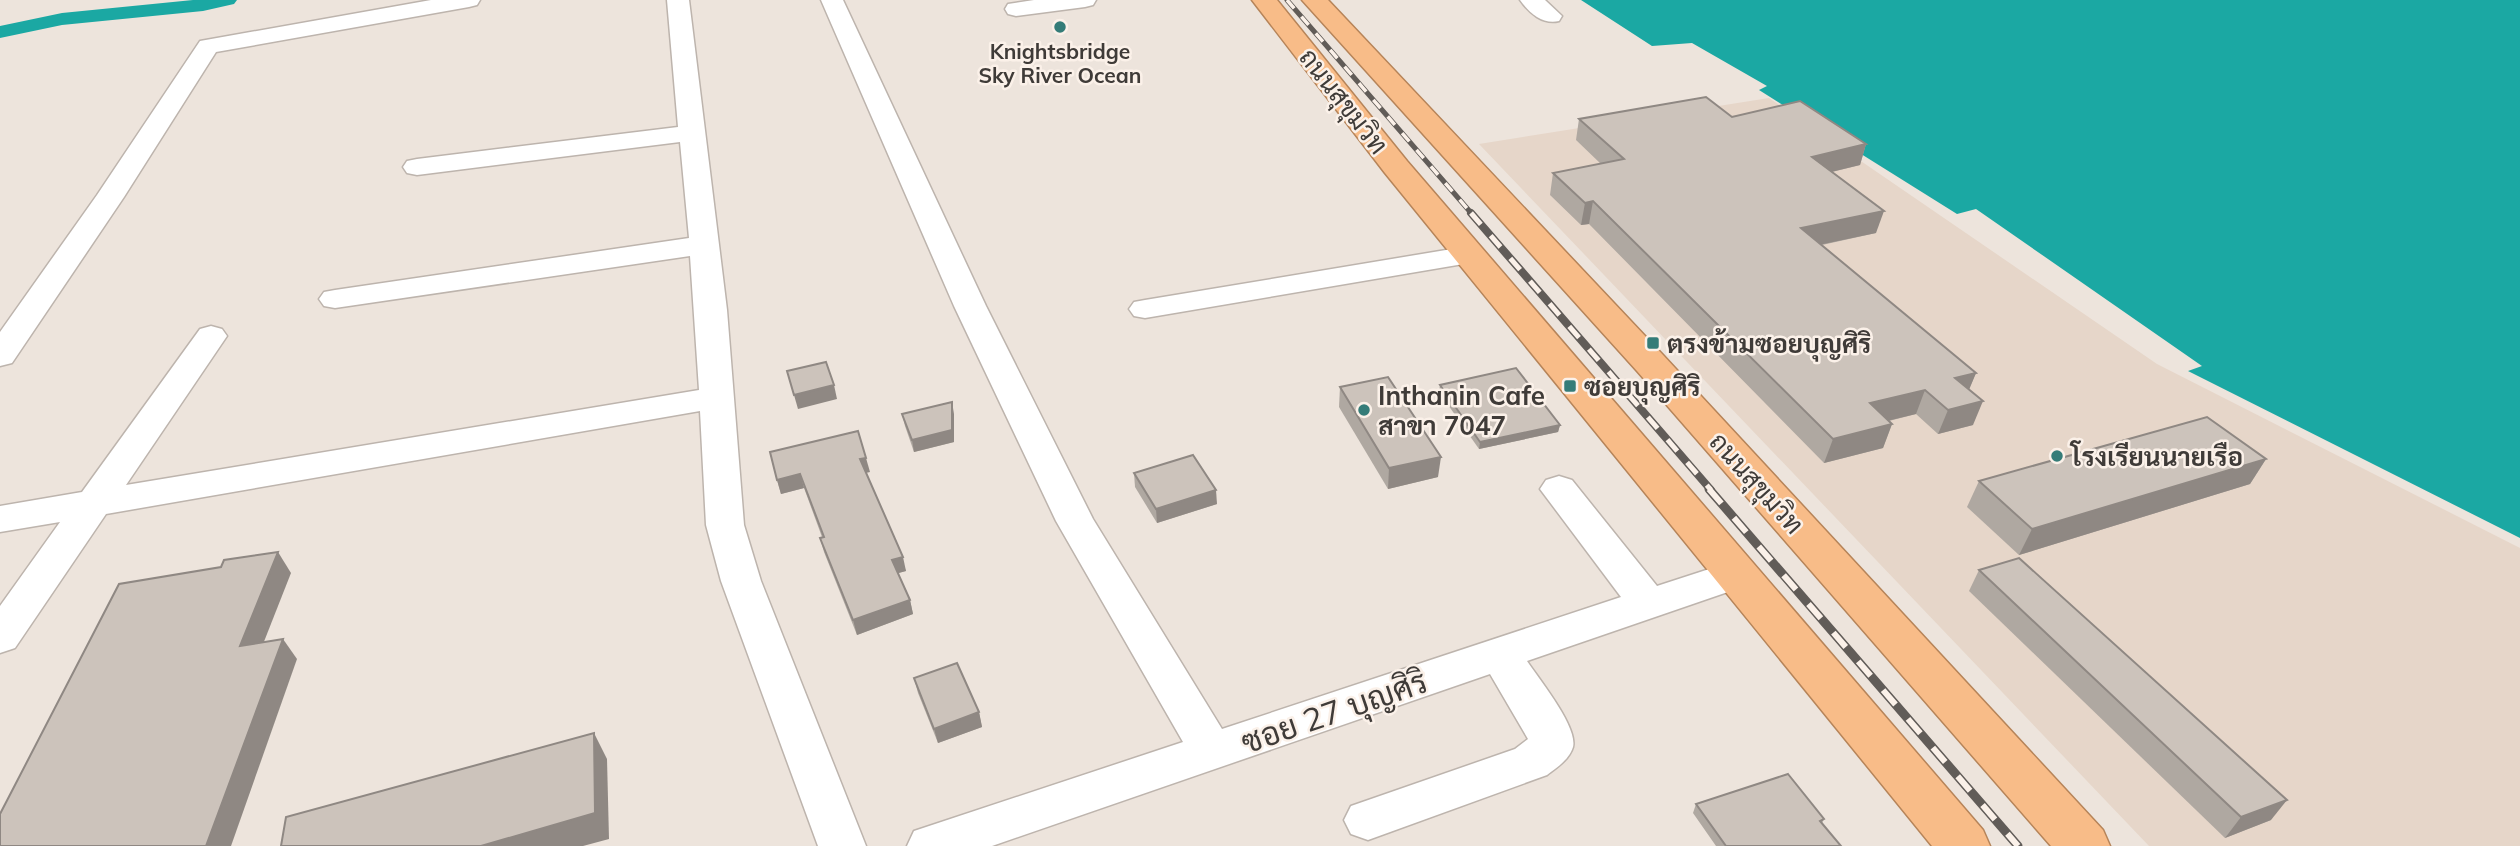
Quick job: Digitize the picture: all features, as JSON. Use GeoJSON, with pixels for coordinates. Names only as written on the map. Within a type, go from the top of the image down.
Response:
{"type":"FeatureCollection","features":[{"type":"Feature","properties":{"kind":"highway","name":"ถนนสุขุมวิท"},"geometry":{"type":"LineString","coordinates":[[1264,0],[1470,255],[1964,846]]}},
{"type":"Feature","properties":{"kind":"highway","name":"ถนนสุขุมวิท"},"geometry":{"type":"LineString","coordinates":[[1314,0],[1650,363],[2084,846]]}},
{"type":"Feature","properties":{"kind":"highway"},"geometry":{"type":"LineString","coordinates":[[1323,75],[1374,66]]}},
{"type":"Feature","properties":{"kind":"street"},"geometry":{"type":"LineString","coordinates":[[678,0],[704,245],[725,525],[741,581],[842,846]]}},
{"type":"Feature","properties":{"kind":"street"},"geometry":{"type":"LineString","coordinates":[[832,0],[970,306],[1074,521],[1212,751]]}},
{"type":"Feature","properties":{"kind":"street"},"geometry":{"type":"LineString","coordinates":[[1016,9],[1085,0]]}},
{"type":"Feature","properties":{"kind":"street"},"geometry":{"type":"LineString","coordinates":[[1531,0],[1551,16]]}},
{"type":"Feature","properties":{"kind":"street"},"geometry":{"type":"LineString","coordinates":[[0,356],[110,197],[208,46],[459,8]]}},
{"type":"Feature","properties":{"kind":"street"},"geometry":{"type":"LineString","coordinates":[[417,167],[692,132]]}},
{"type":"Feature","properties":{"kind":"street"},"geometry":{"type":"LineString","coordinates":[[335,299],[704,245]]}},
{"type":"Feature","properties":{"kind":"street"},"geometry":{"type":"LineString","coordinates":[[1145,309],[1470,255]]}},
{"type":"Feature","properties":{"kind":"street"},"geometry":{"type":"LineString","coordinates":[[0,637],[211,336]]}},
{"type":"Feature","properties":{"kind":"street"},"geometry":{"type":"LineString","coordinates":[[0,519],[716,398]]}},
{"type":"Feature","properties":{"kind":"street"},"geometry":{"type":"LineString","coordinates":[[1559,489],[1649,604]]}},
{"type":"Feature","properties":{"kind":"street","name":"ซอย 27 บุญศิริ"},"geometry":{"type":"LineString","coordinates":[[931,846],[985,836],[1212,751],[1737,574]]}},
{"type":"Feature","properties":{"kind":"street"},"geometry":{"type":"LineString","coordinates":[[1367,820],[1531,762],[1551,746],[1549,731],[1500,655]]}},
{"type":"Feature","properties":{"kind":"shaded area","name":"โรงเรียนนายเรือ"},"geometry":{"type":"Polygon","coordinates":[[[1769,98],[2157,364],[2520,548],[2520,846],[2149,846],[1479,144],[1769,98]]]}},
{"type":"Feature","properties":{"kind":"water"},"geometry":{"type":"Polygon","coordinates":[[[1581,0],[2520,0],[2520,538],[2188,371],[2202,366],[1976,209],[1957,214],[1759,90],[1767,86],[1692,43],[1652,46],[1581,0]]]}},
{"type":"Feature","properties":{"kind":"building"},"geometry":{"type":"Polygon","coordinates":[[[1706,97],[1732,117],[1800,101],[1866,144],[1812,157],[1884,211],[1801,228],[1976,373],[1955,378],[1983,401],[1948,410],[1925,390],[1870,403],[1892,424],[1833,439],[1593,201],[1585,203],[1553,173],[1624,159],[1579,119],[1706,97]]]}},
{"type":"Feature","properties":{"kind":"building"},"geometry":{"type":"Polygon","coordinates":[[[826,362],[834,385],[794,395],[787,371],[826,362]]]}},
{"type":"Feature","properties":{"kind":"building"},"geometry":{"type":"Polygon","coordinates":[[[1516,368],[1560,425],[1480,442],[1440,385],[1516,368]]]}},
{"type":"Feature","properties":{"kind":"building"},"geometry":{"type":"Polygon","coordinates":[[[1388,377],[1441,457],[1389,468],[1340,387],[1388,377]]]}},
{"type":"Feature","properties":{"kind":"building"},"geometry":{"type":"Polygon","coordinates":[[[952,402],[952,430],[912,440],[902,414],[952,402]]]}},
{"type":"Feature","properties":{"kind":"building"},"geometry":{"type":"Polygon","coordinates":[[[2207,417],[2266,459],[2032,529],[1979,481],[2207,417]]]}},
{"type":"Feature","properties":{"kind":"building"},"geometry":{"type":"Polygon","coordinates":[[[858,431],[866,458],[860,459],[903,557],[892,560],[910,600],[853,620],[820,538],[824,537],[800,474],[777,480],[770,452],[858,431]]]}},
{"type":"Feature","properties":{"kind":"building"},"geometry":{"type":"Polygon","coordinates":[[[1193,455],[1216,490],[1156,509],[1134,473],[1193,455]]]}},
{"type":"Feature","properties":{"kind":"building"},"geometry":{"type":"Polygon","coordinates":[[[278,552],[240,646],[283,639],[206,846],[0,846],[0,814],[119,584],[221,567],[224,560],[278,552]]]}},
{"type":"Feature","properties":{"kind":"building"},"geometry":{"type":"Polygon","coordinates":[[[2019,558],[2287,800],[2241,817],[1979,570],[2019,558]]]}},
{"type":"Feature","properties":{"kind":"building"},"geometry":{"type":"Polygon","coordinates":[[[957,663],[979,712],[934,729],[914,678],[957,663]]]}},
{"type":"Feature","properties":{"kind":"building"},"geometry":{"type":"Polygon","coordinates":[[[594,733],[595,813],[481,846],[281,846],[286,817],[594,733]]]}},
{"type":"Feature","properties":{"kind":"building"},"geometry":{"type":"Polygon","coordinates":[[[1788,774],[1824,819],[1820,821],[1841,846],[1726,846],[1696,804],[1788,774]]]}},
{"type":"Feature","properties":{"kind":"waterway"},"geometry":{"type":"LineString","coordinates":[[0,32],[62,19],[203,5],[227,0]]}},
{"type":"Feature","properties":{"kind":"railway"},"geometry":{"type":"LineString","coordinates":[[1287,0],[1472,214]]}},
{"type":"Feature","properties":{"kind":"railway"},"geometry":{"type":"LineString","coordinates":[[1471,213],[1711,490]]}},
{"type":"Feature","properties":{"kind":"railway"},"geometry":{"type":"LineString","coordinates":[[1709,489],[2018,846]]}},
{"type":"Feature","properties":{"kind":"place","name":"Knightsbridge Sky River Ocean"},"geometry":{"type":"Point","coordinates":[1060,27]}},
{"type":"Feature","properties":{"kind":"place","name":"ตรงข้ามซอยบุญศิริ"},"geometry":{"type":"Point","coordinates":[1653,343]}},
{"type":"Feature","properties":{"kind":"place","name":"ซอยบุญศิริ"},"geometry":{"type":"Point","coordinates":[1570,386]}},
{"type":"Feature","properties":{"kind":"place","name":"Inthanin Cafe สาขา 7047"},"geometry":{"type":"Point","coordinates":[1364,410]}},
{"type":"Feature","properties":{"kind":"place","name":"โรงเรียนนายเรือ"},"geometry":{"type":"Point","coordinates":[2057,456]}}]}
